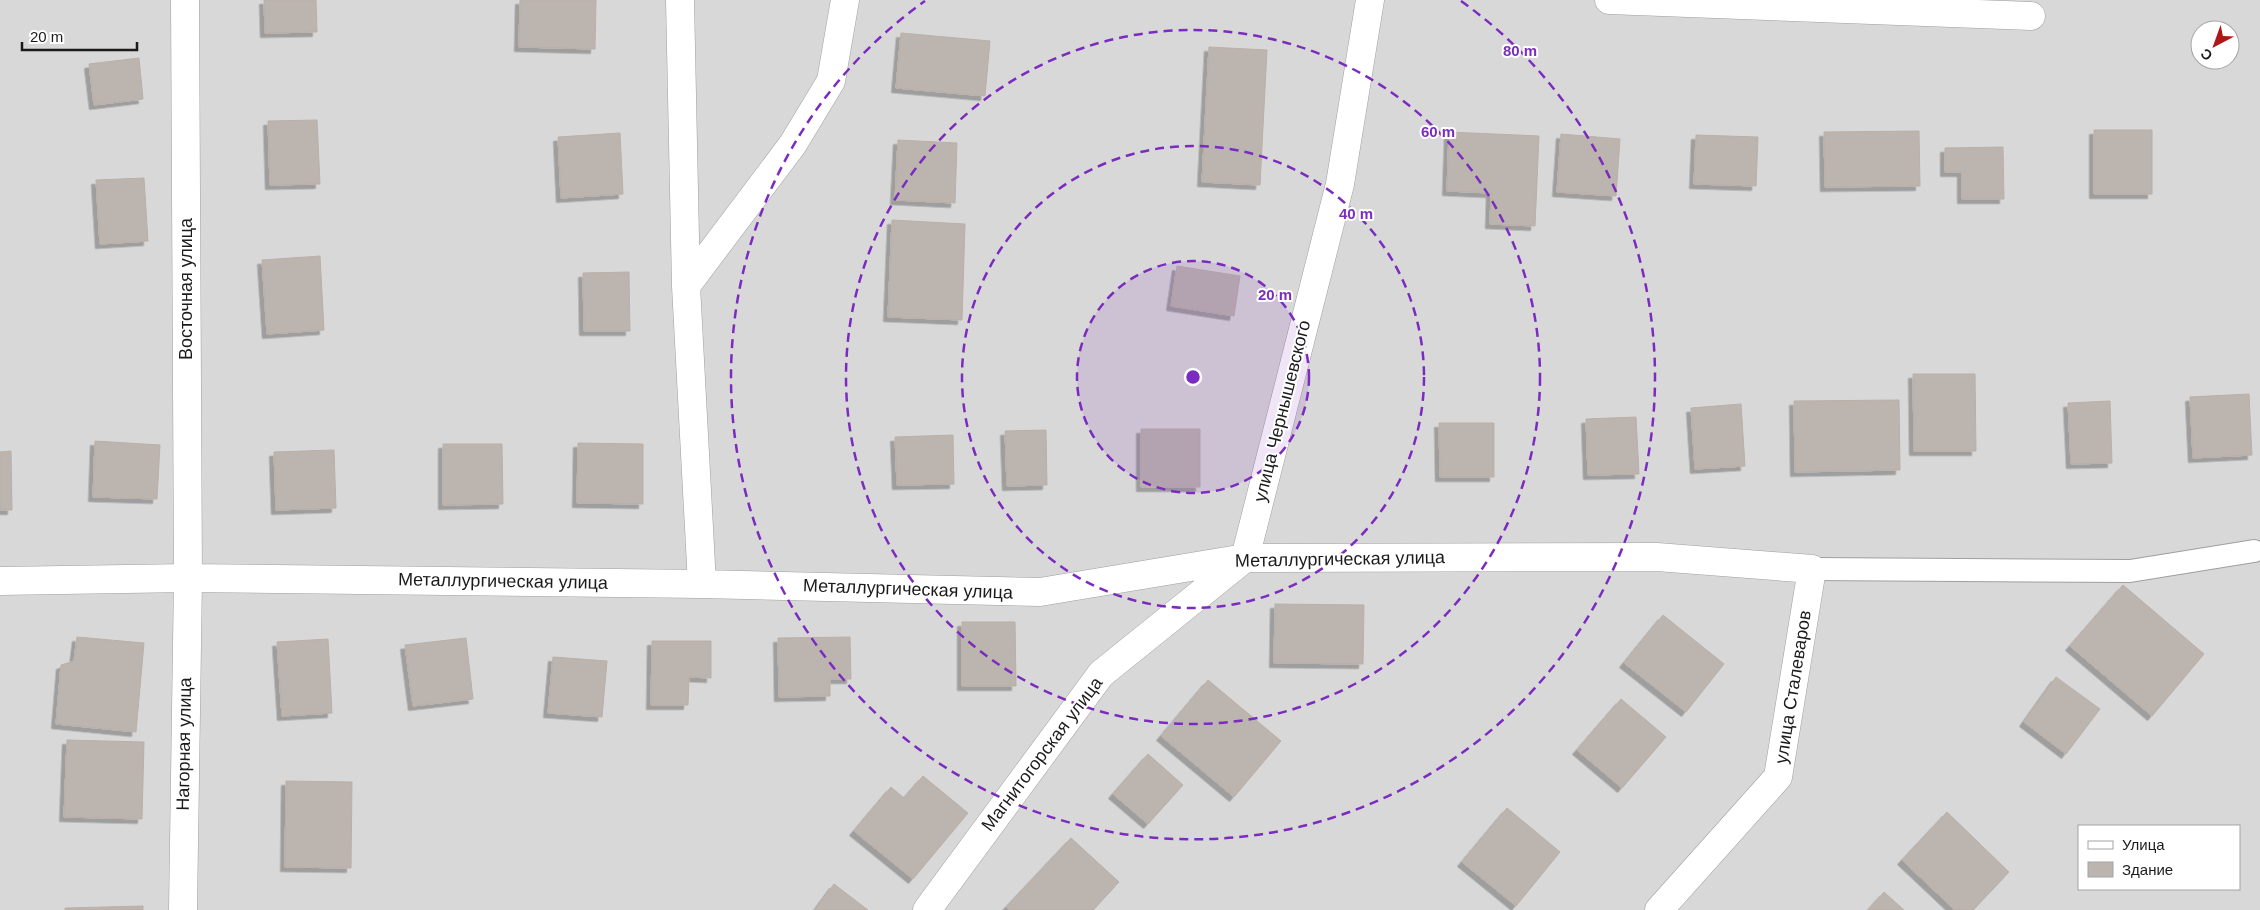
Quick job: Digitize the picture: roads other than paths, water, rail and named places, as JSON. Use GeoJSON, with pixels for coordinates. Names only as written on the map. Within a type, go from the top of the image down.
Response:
{"type":"FeatureCollection","features":[{"type":"Feature","properties":{"kind":"street","name":"Восточная улица"},"geometry":{"type":"LineString","coordinates":[[185,0],[188,578]]}},
{"type":"Feature","properties":{"kind":"street"},"geometry":{"type":"LineString","coordinates":[[680,0],[686,286],[702,584]]}},
{"type":"Feature","properties":{"kind":"street"},"geometry":{"type":"LineString","coordinates":[[686,286],[793,144],[832,81],[845,0]]}},
{"type":"Feature","properties":{"kind":"street","name":"улица Чернышевского"},"geometry":{"type":"LineString","coordinates":[[1245,558],[1340,184],[1370,0]]}},
{"type":"Feature","properties":{"kind":"street"},"geometry":{"type":"LineString","coordinates":[[1610,0],[2031,16]]}},
{"type":"Feature","properties":{"kind":"street","name":"Металлургическая улица"},"geometry":{"type":"LineString","coordinates":[[0,582],[188,578],[702,584],[1040,592],[1245,558],[1657,557],[1812,569]]}},
{"type":"Feature","properties":{"kind":"street","name":"Магнитогорская улица"},"geometry":{"type":"LineString","coordinates":[[927,910],[1101,674],[1245,558]]}},
{"type":"Feature","properties":{"kind":"street","name":"улица Сталеваров"},"geometry":{"type":"LineString","coordinates":[[1659,910],[1778,777],[1812,569]]}},
{"type":"Feature","properties":{"kind":"street","name":"Нагорная улица"},"geometry":{"type":"LineString","coordinates":[[183,910],[188,578]]}},
{"type":"Feature","properties":{"kind":"lane"},"geometry":{"type":"LineString","coordinates":[[1812,569],[2130,571],[2254,551]]}}]}
